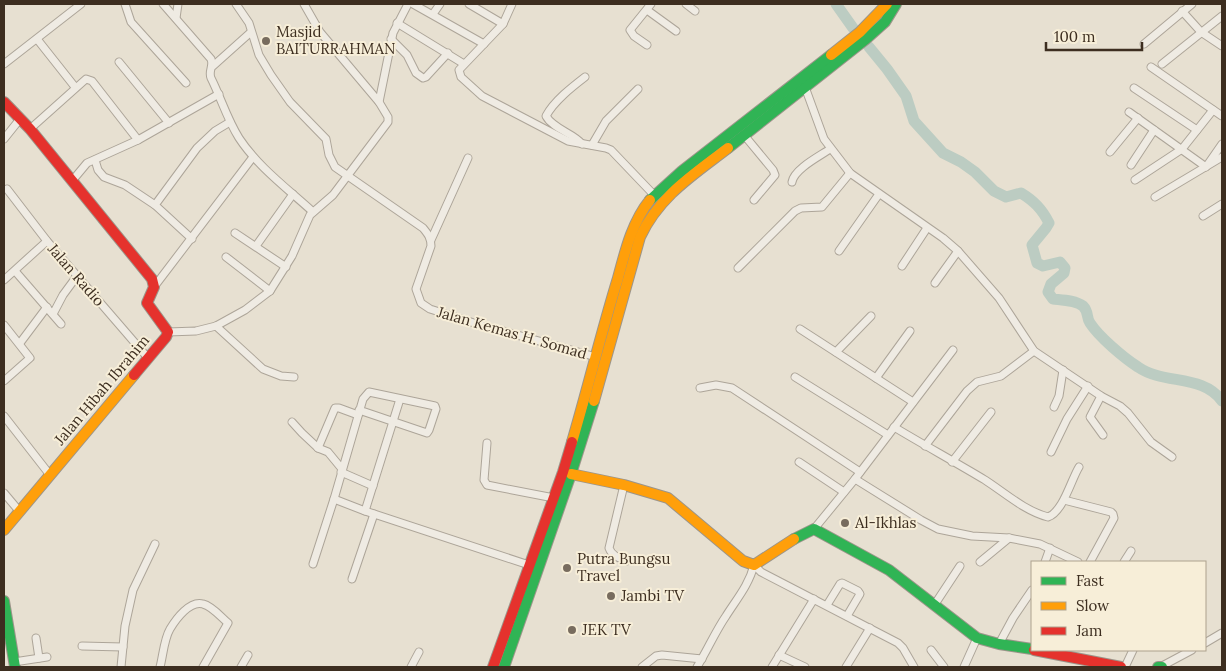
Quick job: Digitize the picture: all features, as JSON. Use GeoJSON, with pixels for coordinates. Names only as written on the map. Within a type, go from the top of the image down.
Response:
{"type":"FeatureCollection","features":[{"type":"Feature","properties":{"kind":"main road"},"geometry":{"type":"LineString","coordinates":[[493,667],[530,565],[571,474],[593,389],[596,357],[605,320],[631,234],[639,216],[654,195],[744,135],[805,87],[886,4]]}},
{"type":"Feature","properties":{"kind":"main road"},"geometry":{"type":"LineString","coordinates":[[504,667],[551,519],[554,498],[593,389],[640,237],[654,210],[686,174],[827,64],[866,39],[885,22],[896,4]]}},
{"type":"Feature","properties":{"kind":"main road"},"geometry":{"type":"LineString","coordinates":[[4,102],[30,129],[135,257],[152,279],[154,287]]}},
{"type":"Feature","properties":{"kind":"main road","name":"Jalan Hibah Ibrahim"},"geometry":{"type":"LineString","coordinates":[[4,530],[166,337],[168,332],[148,303],[154,287]]}},
{"type":"Feature","properties":{"kind":"main road"},"geometry":{"type":"LineString","coordinates":[[571,474],[624,485],[668,498],[743,561],[754,565],[768,558],[782,546],[805,532],[814,529],[889,570],[978,638],[1031,650]]}},
{"type":"Feature","properties":{"kind":"main road"},"geometry":{"type":"LineString","coordinates":[[4,601],[14,665]]}},
{"type":"Feature","properties":{"kind":"main road"},"geometry":{"type":"LineString","coordinates":[[1046,651],[1073,653],[1102,666],[1121,667]]}},
{"type":"Feature","properties":{"kind":"street"},"geometry":{"type":"LineString","coordinates":[[4,63],[81,4]]}},
{"type":"Feature","properties":{"kind":"street"},"geometry":{"type":"LineString","coordinates":[[125,4],[131,22],[186,83]]}},
{"type":"Feature","properties":{"kind":"street"},"geometry":{"type":"LineString","coordinates":[[163,4],[211,59],[213,66]]}},
{"type":"Feature","properties":{"kind":"street"},"geometry":{"type":"LineString","coordinates":[[176,18],[178,4]]}},
{"type":"Feature","properties":{"kind":"street"},"geometry":{"type":"LineString","coordinates":[[236,4],[246,18],[259,55],[280,89],[326,139],[331,161],[335,167],[423,228],[431,240]]}},
{"type":"Feature","properties":{"kind":"street"},"geometry":{"type":"LineString","coordinates":[[168,332],[196,331],[216,326],[245,310],[270,291],[286,267],[313,212],[334,195],[388,122],[388,117],[379,102],[320,32],[304,4]]}},
{"type":"Feature","properties":{"kind":"street"},"geometry":{"type":"LineString","coordinates":[[379,102],[391,40],[397,23],[408,4]]}},
{"type":"Feature","properties":{"kind":"street"},"geometry":{"type":"LineString","coordinates":[[413,4],[484,44]]}},
{"type":"Feature","properties":{"kind":"street"},"geometry":{"type":"LineString","coordinates":[[433,14],[440,4]]}},
{"type":"Feature","properties":{"kind":"street"},"geometry":{"type":"LineString","coordinates":[[469,4],[503,24]]}},
{"type":"Feature","properties":{"kind":"street"},"geometry":{"type":"LineString","coordinates":[[512,4],[503,24],[459,70],[461,77],[482,96],[568,141],[606,148],[613,152],[654,195]]}},
{"type":"Feature","properties":{"kind":"street"},"geometry":{"type":"LineString","coordinates":[[686,4],[694,11]]}},
{"type":"Feature","properties":{"kind":"street"},"geometry":{"type":"LineString","coordinates":[[1144,44],[1192,4]]}},
{"type":"Feature","properties":{"kind":"street"},"geometry":{"type":"LineString","coordinates":[[647,46],[634,36],[630,30],[649,7],[676,31]]}},
{"type":"Feature","properties":{"kind":"street"},"geometry":{"type":"LineString","coordinates":[[1182,11],[1201,32],[1222,46]]}},
{"type":"Feature","properties":{"kind":"street"},"geometry":{"type":"LineString","coordinates":[[1162,64],[1222,16]]}},
{"type":"Feature","properties":{"kind":"street"},"geometry":{"type":"LineString","coordinates":[[397,23],[464,64]]}},
{"type":"Feature","properties":{"kind":"street"},"geometry":{"type":"LineString","coordinates":[[252,32],[213,66],[210,74],[230,122],[253,157],[313,212]]}},
{"type":"Feature","properties":{"kind":"street"},"geometry":{"type":"LineString","coordinates":[[37,39],[75,87]]}},
{"type":"Feature","properties":{"kind":"street"},"geometry":{"type":"LineString","coordinates":[[391,40],[407,55],[416,73],[423,78],[448,53]]}},
{"type":"Feature","properties":{"kind":"street"},"geometry":{"type":"LineString","coordinates":[[119,62],[169,123]]}},
{"type":"Feature","properties":{"kind":"street"},"geometry":{"type":"LineString","coordinates":[[1151,67],[1222,116]]}},
{"type":"Feature","properties":{"kind":"street"},"geometry":{"type":"LineString","coordinates":[[582,144],[577,138],[550,122],[546,116],[572,87],[585,77]]}},
{"type":"Feature","properties":{"kind":"street"},"geometry":{"type":"LineString","coordinates":[[30,129],[86,78],[92,81],[138,140]]}},
{"type":"Feature","properties":{"kind":"street"},"geometry":{"type":"LineString","coordinates":[[805,87],[819,127],[830,149],[850,173],[943,238],[958,251],[999,298],[1034,351],[1120,406],[1151,442],[1172,458]]}},
{"type":"Feature","properties":{"kind":"street"},"geometry":{"type":"LineString","coordinates":[[1134,88],[1197,130]]}},
{"type":"Feature","properties":{"kind":"street"},"geometry":{"type":"LineString","coordinates":[[592,145],[606,121],[638,89]]}},
{"type":"Feature","properties":{"kind":"street"},"geometry":{"type":"LineString","coordinates":[[72,181],[87,163],[138,140],[219,94]]}},
{"type":"Feature","properties":{"kind":"street"},"geometry":{"type":"LineString","coordinates":[[1135,180],[1182,150],[1213,110]]}},
{"type":"Feature","properties":{"kind":"street"},"geometry":{"type":"LineString","coordinates":[[1129,112],[1206,166]]}},
{"type":"Feature","properties":{"kind":"street"},"geometry":{"type":"LineString","coordinates":[[4,139],[20,118]]}},
{"type":"Feature","properties":{"kind":"street"},"geometry":{"type":"LineString","coordinates":[[1110,152],[1138,118]]}},
{"type":"Feature","properties":{"kind":"street"},"geometry":{"type":"LineString","coordinates":[[155,205],[201,144],[230,122]]}},
{"type":"Feature","properties":{"kind":"street"},"geometry":{"type":"LineString","coordinates":[[1131,165],[1154,130]]}},
{"type":"Feature","properties":{"kind":"street"},"geometry":{"type":"LineString","coordinates":[[744,135],[775,175],[754,200]]}},
{"type":"Feature","properties":{"kind":"street"},"geometry":{"type":"LineString","coordinates":[[1206,166],[1222,144]]}},
{"type":"Feature","properties":{"kind":"street"},"geometry":{"type":"LineString","coordinates":[[792,182],[798,172],[830,149]]}},
{"type":"Feature","properties":{"kind":"street"},"geometry":{"type":"LineString","coordinates":[[154,287],[253,157]]}},
{"type":"Feature","properties":{"kind":"street"},"geometry":{"type":"LineString","coordinates":[[1156,196],[1222,157]]}},
{"type":"Feature","properties":{"kind":"street"},"geometry":{"type":"LineString","coordinates":[[431,240],[468,158]]}},
{"type":"Feature","properties":{"kind":"street"},"geometry":{"type":"LineString","coordinates":[[95,160],[98,170],[104,177],[125,186],[155,205],[192,239]]}},
{"type":"Feature","properties":{"kind":"street"},"geometry":{"type":"LineString","coordinates":[[738,268],[795,211],[801,208],[822,207],[850,173]]}},
{"type":"Feature","properties":{"kind":"street","name":"Jalan Radio"},"geometry":{"type":"LineString","coordinates":[[8,189],[47,242],[148,358]]}},
{"type":"Feature","properties":{"kind":"street"},"geometry":{"type":"LineString","coordinates":[[256,246],[293,194]]}},
{"type":"Feature","properties":{"kind":"street"},"geometry":{"type":"LineString","coordinates":[[839,252],[879,194]]}},
{"type":"Feature","properties":{"kind":"street"},"geometry":{"type":"LineString","coordinates":[[1203,216],[1222,204]]}},
{"type":"Feature","properties":{"kind":"street"},"geometry":{"type":"LineString","coordinates":[[902,266],[927,228]]}},
{"type":"Feature","properties":{"kind":"street"},"geometry":{"type":"LineString","coordinates":[[236,233],[286,267]]}},
{"type":"Feature","properties":{"kind":"street","name":"Jalan Kemas H. Somad"},"geometry":{"type":"LineString","coordinates":[[431,240],[431,246],[416,289],[421,303],[430,309],[474,323],[596,357]]}},
{"type":"Feature","properties":{"kind":"street"},"geometry":{"type":"LineString","coordinates":[[4,280],[47,242]]}},
{"type":"Feature","properties":{"kind":"street"},"geometry":{"type":"LineString","coordinates":[[935,283],[958,251]]}},
{"type":"Feature","properties":{"kind":"street"},"geometry":{"type":"LineString","coordinates":[[226,257],[270,291]]}},
{"type":"Feature","properties":{"kind":"street"},"geometry":{"type":"LineString","coordinates":[[15,271],[61,324]]}},
{"type":"Feature","properties":{"kind":"street"},"geometry":{"type":"LineString","coordinates":[[53,314],[63,295],[77,276]]}},
{"type":"Feature","properties":{"kind":"street"},"geometry":{"type":"LineString","coordinates":[[20,343],[47,307]]}},
{"type":"Feature","properties":{"kind":"street"},"geometry":{"type":"LineString","coordinates":[[836,352],[871,316]]}},
{"type":"Feature","properties":{"kind":"street"},"geometry":{"type":"LineString","coordinates":[[4,325],[30,358],[4,381]]}},
{"type":"Feature","properties":{"kind":"street"},"geometry":{"type":"LineString","coordinates":[[216,326],[263,368],[281,376],[294,377]]}},
{"type":"Feature","properties":{"kind":"street"},"geometry":{"type":"LineString","coordinates":[[800,329],[913,402]]}},
{"type":"Feature","properties":{"kind":"street"},"geometry":{"type":"LineString","coordinates":[[876,378],[910,331]]}},
{"type":"Feature","properties":{"kind":"street"},"geometry":{"type":"LineString","coordinates":[[814,529],[953,350]]}},
{"type":"Feature","properties":{"kind":"street"},"geometry":{"type":"LineString","coordinates":[[925,446],[977,382],[1001,376],[1034,351]]}},
{"type":"Feature","properties":{"kind":"street"},"geometry":{"type":"LineString","coordinates":[[1054,407],[1059,396],[1063,370]]}},
{"type":"Feature","properties":{"kind":"street"},"geometry":{"type":"LineString","coordinates":[[795,377],[888,435]]}},
{"type":"Feature","properties":{"kind":"street"},"geometry":{"type":"LineString","coordinates":[[700,388],[716,386],[732,388],[921,520],[938,529],[972,536],[1009,538],[1040,544],[1076,561]]}},
{"type":"Feature","properties":{"kind":"street"},"geometry":{"type":"LineString","coordinates":[[1051,452],[1066,419],[1088,386]]}},
{"type":"Feature","properties":{"kind":"street"},"geometry":{"type":"LineString","coordinates":[[313,564],[334,499],[341,470],[359,413],[362,399],[369,392],[435,406],[436,409],[427,433],[393,421],[359,413],[339,408],[336,408],[318,448]]}},
{"type":"Feature","properties":{"kind":"street"},"geometry":{"type":"LineString","coordinates":[[1102,396],[1090,416],[1103,436]]}},
{"type":"Feature","properties":{"kind":"street"},"geometry":{"type":"LineString","coordinates":[[365,511],[400,399]]}},
{"type":"Feature","properties":{"kind":"street"},"geometry":{"type":"LineString","coordinates":[[952,462],[991,412]]}},
{"type":"Feature","properties":{"kind":"street"},"geometry":{"type":"LineString","coordinates":[[4,416],[50,475]]}},
{"type":"Feature","properties":{"kind":"street"},"geometry":{"type":"LineString","coordinates":[[292,422],[318,448],[328,452],[341,470],[373,486]]}},
{"type":"Feature","properties":{"kind":"street"},"geometry":{"type":"LineString","coordinates":[[894,427],[1043,516],[1053,515],[1064,500],[1078,467]]}},
{"type":"Feature","properties":{"kind":"street"},"geometry":{"type":"LineString","coordinates":[[487,443],[484,480],[487,486],[554,498]]}},
{"type":"Feature","properties":{"kind":"street"},"geometry":{"type":"LineString","coordinates":[[799,462],[844,492]]}},
{"type":"Feature","properties":{"kind":"street"},"geometry":{"type":"LineString","coordinates":[[624,485],[609,548],[615,557],[627,561]]}},
{"type":"Feature","properties":{"kind":"street"},"geometry":{"type":"LineString","coordinates":[[4,493],[20,512]]}},
{"type":"Feature","properties":{"kind":"street"},"geometry":{"type":"LineString","coordinates":[[334,499],[530,565]]}},
{"type":"Feature","properties":{"kind":"street"},"geometry":{"type":"LineString","coordinates":[[1064,500],[1111,512],[1114,516],[1091,561]]}},
{"type":"Feature","properties":{"kind":"street"},"geometry":{"type":"LineString","coordinates":[[352,579],[374,514]]}},
{"type":"Feature","properties":{"kind":"street"},"geometry":{"type":"LineString","coordinates":[[980,562],[1009,538]]}},
{"type":"Feature","properties":{"kind":"street"},"geometry":{"type":"LineString","coordinates":[[121,667],[133,590],[155,544]]}},
{"type":"Feature","properties":{"kind":"street"},"geometry":{"type":"LineString","coordinates":[[1045,561],[1050,548]]}},
{"type":"Feature","properties":{"kind":"street"},"geometry":{"type":"LineString","coordinates":[[1125,561],[1131,551]]}},
{"type":"Feature","properties":{"kind":"street"},"geometry":{"type":"LineString","coordinates":[[697,667],[726,615],[748,582],[754,565],[761,572],[898,642],[914,667]]}},
{"type":"Feature","properties":{"kind":"street"},"geometry":{"type":"LineString","coordinates":[[935,604],[960,566]]}},
{"type":"Feature","properties":{"kind":"street"},"geometry":{"type":"LineString","coordinates":[[827,605],[842,583],[858,591],[860,594],[847,616]]}},
{"type":"Feature","properties":{"kind":"street"},"geometry":{"type":"LineString","coordinates":[[999,644],[1012,618],[1031,591]]}},
{"type":"Feature","properties":{"kind":"street"},"geometry":{"type":"LineString","coordinates":[[772,667],[814,600]]}},
{"type":"Feature","properties":{"kind":"street"},"geometry":{"type":"LineString","coordinates":[[160,667],[170,630],[185,610],[193,604],[200,603],[206,605],[228,622],[203,667]]}},
{"type":"Feature","properties":{"kind":"street"},"geometry":{"type":"LineString","coordinates":[[846,667],[870,628]]}},
{"type":"Feature","properties":{"kind":"street"},"geometry":{"type":"LineString","coordinates":[[1206,642],[1222,633]]}},
{"type":"Feature","properties":{"kind":"street"},"geometry":{"type":"LineString","coordinates":[[14,665],[44,657],[36,638]]}},
{"type":"Feature","properties":{"kind":"street"},"geometry":{"type":"LineString","coordinates":[[964,667],[978,638]]}},
{"type":"Feature","properties":{"kind":"street"},"geometry":{"type":"LineString","coordinates":[[82,646],[123,647]]}},
{"type":"Feature","properties":{"kind":"street"},"geometry":{"type":"LineString","coordinates":[[931,650],[944,667]]}},
{"type":"Feature","properties":{"kind":"street"},"geometry":{"type":"LineString","coordinates":[[1125,667],[1133,651]]}},
{"type":"Feature","properties":{"kind":"street"},"geometry":{"type":"LineString","coordinates":[[1161,667],[1190,651]]}},
{"type":"Feature","properties":{"kind":"street"},"geometry":{"type":"LineString","coordinates":[[412,667],[419,652]]}},
{"type":"Feature","properties":{"kind":"street"},"geometry":{"type":"LineString","coordinates":[[241,667],[248,655]]}},
{"type":"Feature","properties":{"kind":"street"},"geometry":{"type":"LineString","coordinates":[[642,667],[656,656],[662,655],[702,659]]}},
{"type":"Feature","properties":{"kind":"street"},"geometry":{"type":"LineString","coordinates":[[779,655],[805,667]]}},
{"type":"Feature","properties":{"kind":"waterway"},"geometry":{"type":"LineString","coordinates":[[836,4],[853,28]]}},
{"type":"Feature","properties":{"kind":"waterway"},"geometry":{"type":"LineString","coordinates":[[869,47],[906,96],[914,121],[943,153],[975,172],[994,191],[1006,197],[1021,193],[1034,202],[1044,214],[1049,223],[1032,245],[1037,263],[1043,266],[1060,262],[1065,268],[1064,273],[1051,284],[1048,292],[1053,299],[1072,301],[1083,306],[1090,323],[1099,335],[1138,367],[1148,373],[1205,387],[1222,401]]}},
{"type":"Feature","properties":{"kind":"traffic: fast"},"geometry":{"type":"LineString","coordinates":[[728,148],[866,39],[885,22],[896,4]]}},
{"type":"Feature","properties":{"kind":"traffic: fast"},"geometry":{"type":"LineString","coordinates":[[650,200],[682,171],[831,55]]}},
{"type":"Feature","properties":{"kind":"traffic: fast"},"geometry":{"type":"LineString","coordinates":[[504,667],[571,474],[594,401]]}},
{"type":"Feature","properties":{"kind":"traffic: fast"},"geometry":{"type":"LineString","coordinates":[[794,539],[814,529],[889,570],[977,638],[999,644],[1031,649]]}},
{"type":"Feature","properties":{"kind":"traffic: fast"},"geometry":{"type":"LineString","coordinates":[[4,601],[15,667]]}},
{"type":"Feature","properties":{"kind":"traffic: slow"},"geometry":{"type":"LineString","coordinates":[[831,55],[860,32],[887,4]]}},
{"type":"Feature","properties":{"kind":"traffic: slow"},"geometry":{"type":"LineString","coordinates":[[594,401],[640,237],[667,198],[690,177],[728,148]]}},
{"type":"Feature","properties":{"kind":"traffic: slow"},"geometry":{"type":"LineString","coordinates":[[572,442],[626,248],[638,218],[650,200]]}},
{"type":"Feature","properties":{"kind":"traffic: slow"},"geometry":{"type":"LineString","coordinates":[[4,530],[134,375]]}},
{"type":"Feature","properties":{"kind":"traffic: slow"},"geometry":{"type":"LineString","coordinates":[[571,474],[624,485],[668,498],[743,561],[754,565],[794,539]]}},
{"type":"Feature","properties":{"kind":"traffic: jam"},"geometry":{"type":"LineString","coordinates":[[4,102],[30,129],[152,279],[154,287],[147,303],[168,332],[166,337],[134,375]]}},
{"type":"Feature","properties":{"kind":"traffic: jam"},"geometry":{"type":"LineString","coordinates":[[493,667],[572,442]]}},
{"type":"Feature","properties":{"kind":"traffic: jam"},"geometry":{"type":"LineString","coordinates":[[1039,651],[1121,667]]}},
{"type":"Feature","properties":{"kind":"place","name":"Masjid BAITURRAHMAN"},"geometry":{"type":"Point","coordinates":[266,41]}},
{"type":"Feature","properties":{"kind":"place","name":"Al-Ikhlas"},"geometry":{"type":"Point","coordinates":[845,523]}},
{"type":"Feature","properties":{"kind":"place","name":"Putra Bungsu Travel"},"geometry":{"type":"Point","coordinates":[567,568]}},
{"type":"Feature","properties":{"kind":"place","name":"Jambi TV"},"geometry":{"type":"Point","coordinates":[611,596]}},
{"type":"Feature","properties":{"kind":"place","name":"JEK TV"},"geometry":{"type":"Point","coordinates":[572,630]}}]}
